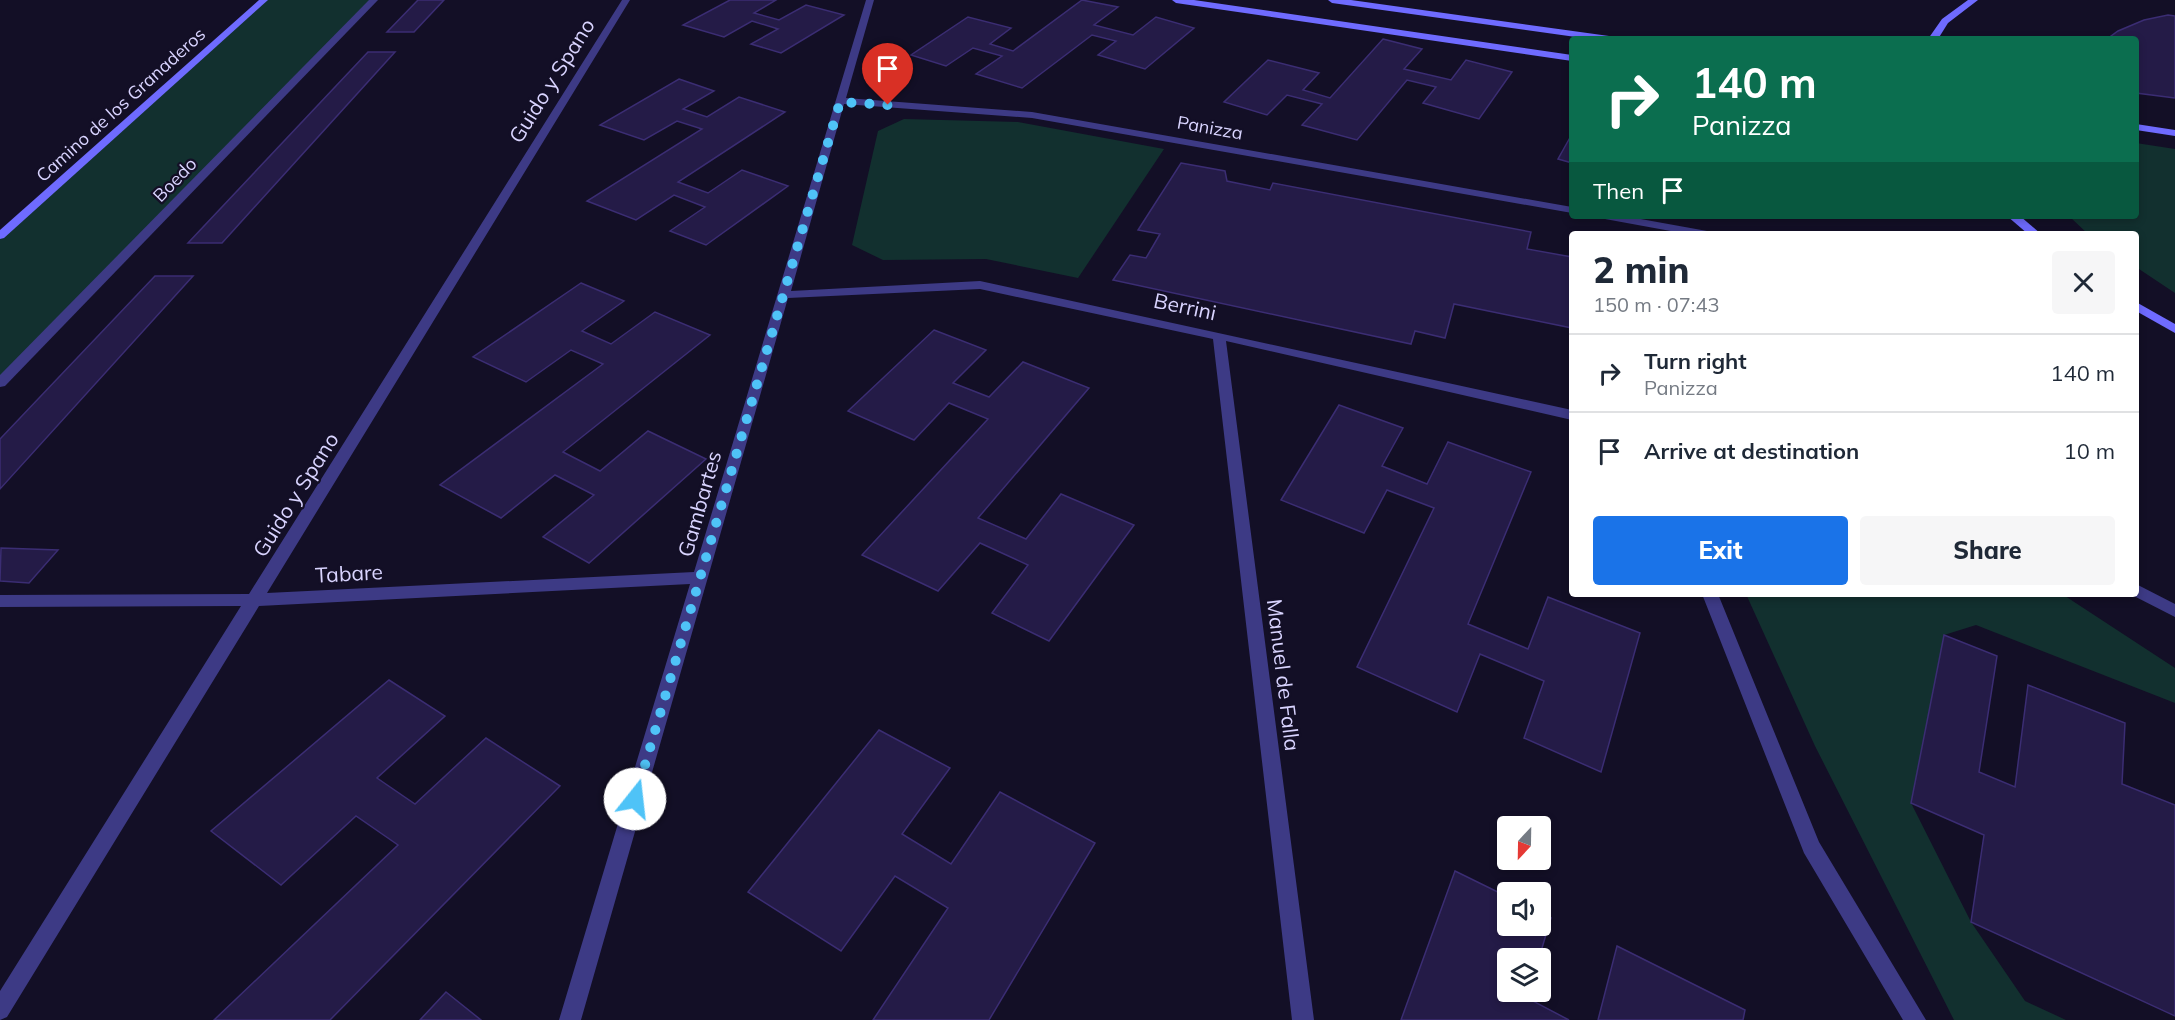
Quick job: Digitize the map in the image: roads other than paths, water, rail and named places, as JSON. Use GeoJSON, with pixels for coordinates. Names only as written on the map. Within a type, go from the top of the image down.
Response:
{"type":"FeatureCollection","features":[{"type":"Feature","properties":{"kind":"street","name":"Camino de los Granaderos"},"geometry":{"type":"LineString","coordinates":[[0,236],[264,0]]}},
{"type":"Feature","properties":{"kind":"street","name":"Boedo"},"geometry":{"type":"LineString","coordinates":[[0,383],[374,0]]}},
{"type":"Feature","properties":{"kind":"street","name":"Guido y Spano"},"geometry":{"type":"LineString","coordinates":[[0,1010],[627,0]]}},
{"type":"Feature","properties":{"kind":"street","name":"Gambartes"},"geometry":{"type":"LineString","coordinates":[[570,1020],[870,0]]}},
{"type":"Feature","properties":{"kind":"street"},"geometry":{"type":"LineString","coordinates":[[1176,0],[1569,58]]}},
{"type":"Feature","properties":{"kind":"street"},"geometry":{"type":"LineString","coordinates":[[1332,0],[1588,36]]}},
{"type":"Feature","properties":{"kind":"street"},"geometry":{"type":"LineString","coordinates":[[1936,36],[1945,21],[1974,0]]}},
{"type":"Feature","properties":{"kind":"street","name":"Panizza"},"geometry":{"type":"LineString","coordinates":[[840,102],[1032,115],[1569,209]]}},
{"type":"Feature","properties":{"kind":"street"},"geometry":{"type":"LineString","coordinates":[[2139,127],[2175,133]]}},
{"type":"Feature","properties":{"kind":"street"},"geometry":{"type":"LineString","coordinates":[[1622,219],[1690,231]]}},
{"type":"Feature","properties":{"kind":"street"},"geometry":{"type":"LineString","coordinates":[[2017,219],[2031,231]]}},
{"type":"Feature","properties":{"kind":"street","name":"Berrini"},"geometry":{"type":"LineString","coordinates":[[783,296],[980,285],[1569,414]]}},
{"type":"Feature","properties":{"kind":"street"},"geometry":{"type":"LineString","coordinates":[[2139,310],[2175,329]]}},
{"type":"Feature","properties":{"kind":"street","name":"Manuel de Falla"},"geometry":{"type":"LineString","coordinates":[[1219,336],[1303,1020]]}},
{"type":"Feature","properties":{"kind":"street","name":"Tabare"},"geometry":{"type":"LineString","coordinates":[[0,601],[256,600],[700,578]]}},
{"type":"Feature","properties":{"kind":"street"},"geometry":{"type":"LineString","coordinates":[[2139,592],[2175,611]]}},
{"type":"Feature","properties":{"kind":"street"},"geometry":{"type":"LineString","coordinates":[[1711,597],[1811,848],[1915,1020]]}}]}
